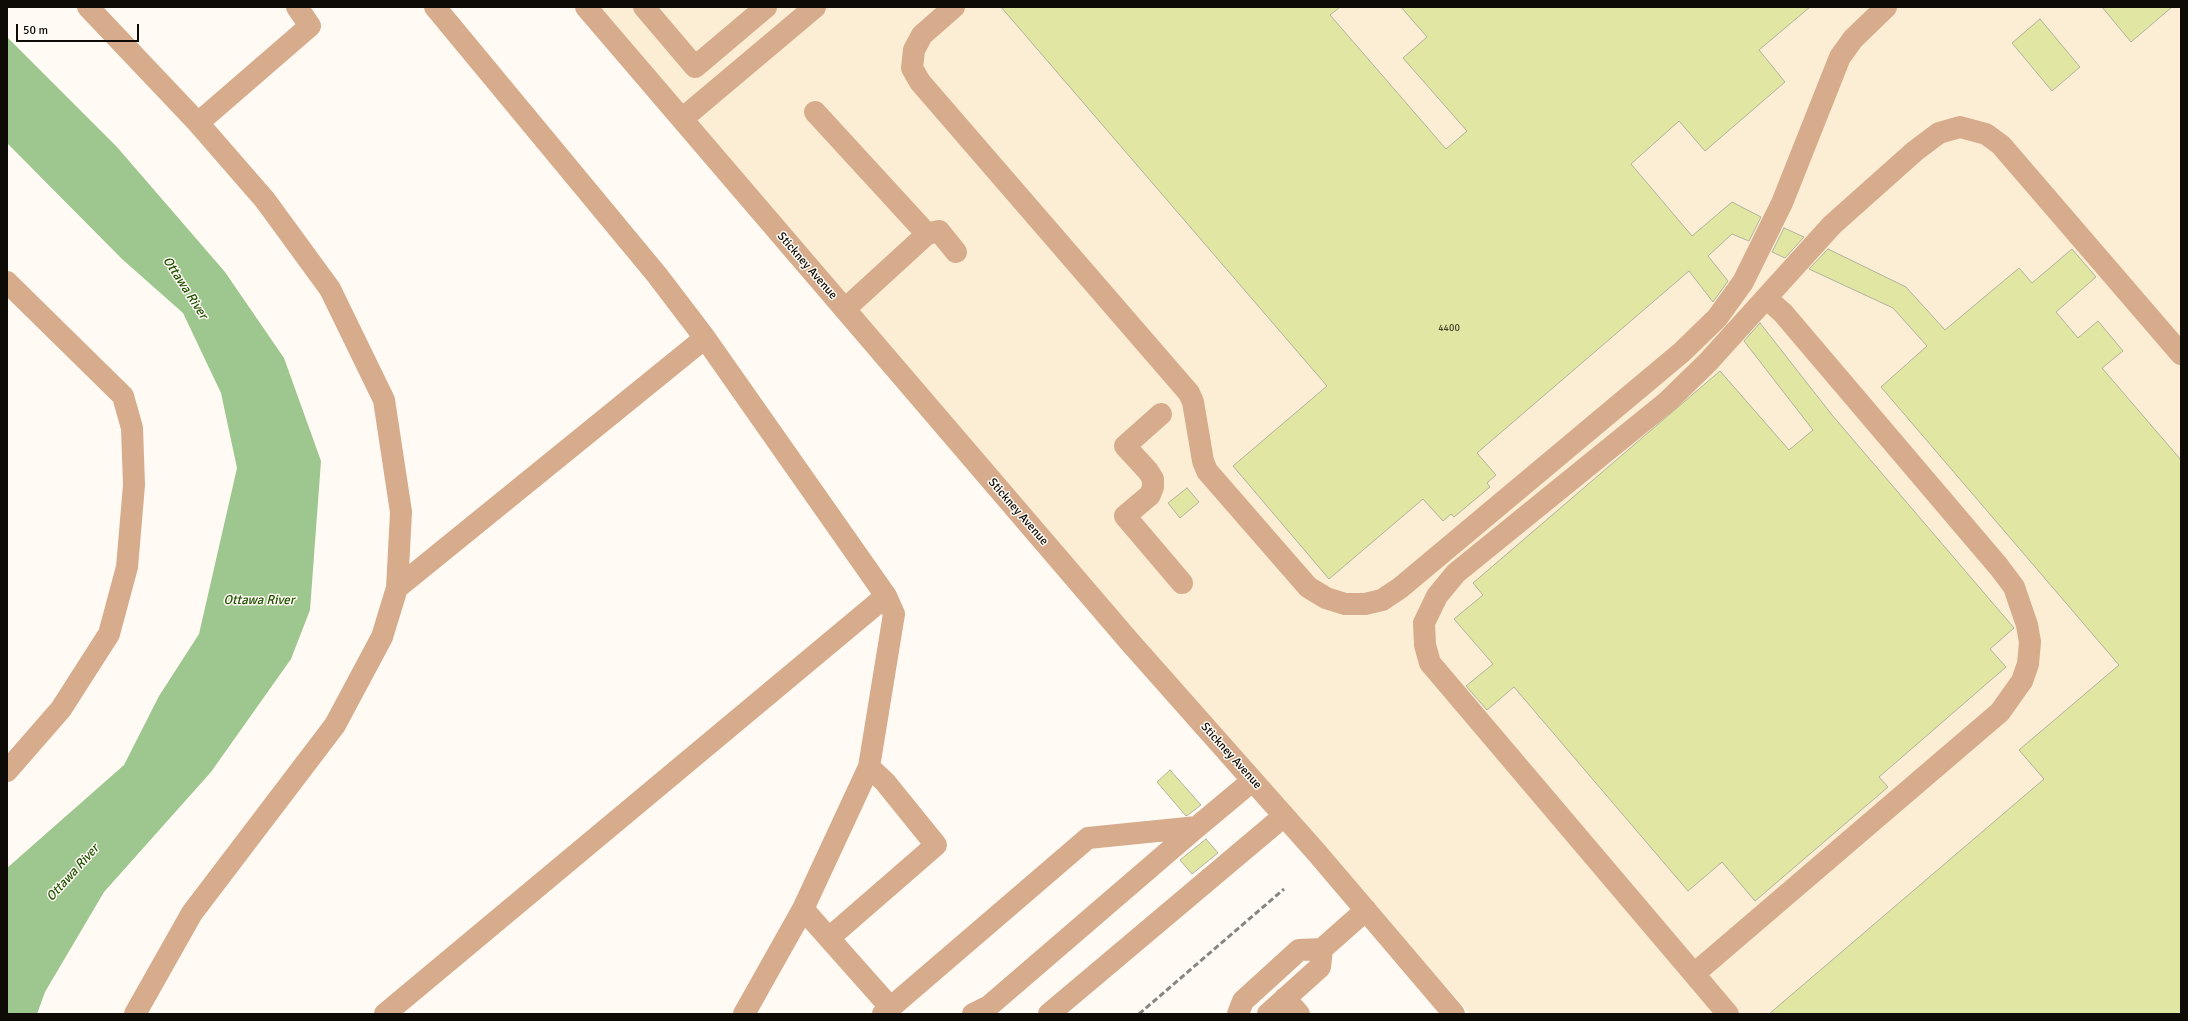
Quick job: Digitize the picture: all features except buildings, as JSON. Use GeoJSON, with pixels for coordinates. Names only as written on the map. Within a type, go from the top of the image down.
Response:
{"type":"FeatureCollection","features":[{"type":"Feature","properties":{"kind":"street"},"geometry":{"type":"LineString","coordinates":[[88,7],[198,123],[266,200],[330,289],[384,400],[400,512],[397,588],[382,637],[335,725],[192,913],[135,1014]]}},
{"type":"Feature","properties":{"kind":"street"},"geometry":{"type":"LineString","coordinates":[[198,123],[310,26],[297,7]]}},
{"type":"Feature","properties":{"kind":"street"},"geometry":{"type":"LineString","coordinates":[[435,7],[657,276],[704,338],[886,596],[894,614],[869,768],[803,909],[744,1014]]}},
{"type":"Feature","properties":{"kind":"street","name":"Stickney Avenue"},"geometry":{"type":"LineString","coordinates":[[586,7],[1129,641],[1366,910],[1454,1014]]}},
{"type":"Feature","properties":{"kind":"street"},"geometry":{"type":"LineString","coordinates":[[644,7],[695,67],[766,7]]}},
{"type":"Feature","properties":{"kind":"street"},"geometry":{"type":"LineString","coordinates":[[682,119],[815,7]]}},
{"type":"Feature","properties":{"kind":"street"},"geometry":{"type":"LineString","coordinates":[[954,7],[922,35],[914,50],[912,68],[920,82],[1184,386],[1193,402],[1203,461],[1207,471],[1308,587],[1326,598],[1345,604],[1365,604],[1382,600],[1400,588],[1682,352],[1717,318],[1743,282],[1776,217],[1840,57],[1853,39],[1886,7]]}},
{"type":"Feature","properties":{"kind":"street"},"geometry":{"type":"LineString","coordinates":[[815,112],[927,234]]}},
{"type":"Feature","properties":{"kind":"street"},"geometry":{"type":"LineString","coordinates":[[1728,1014],[1430,663],[1424,645],[1424,623],[1437,596],[1456,573],[1668,401],[1708,362],[1832,225],[1915,151],[1939,133],[1960,127],[1986,134],[2002,145],[2181,354]]}},
{"type":"Feature","properties":{"kind":"street"},"geometry":{"type":"LineString","coordinates":[[845,310],[927,234],[939,231],[956,252]]}},
{"type":"Feature","properties":{"kind":"street"},"geometry":{"type":"LineString","coordinates":[[7,282],[123,396],[132,428],[134,485],[127,568],[109,634],[61,709],[7,771]]}},
{"type":"Feature","properties":{"kind":"street"},"geometry":{"type":"LineString","coordinates":[[1694,974],[2000,712],[2022,681],[2028,664],[2029,636],[2022,606],[2014,586],[1788,319],[1766,298]]}},
{"type":"Feature","properties":{"kind":"street"},"geometry":{"type":"LineString","coordinates":[[397,588],[704,338]]}},
{"type":"Feature","properties":{"kind":"street"},"geometry":{"type":"LineString","coordinates":[[1160,414],[1125,446],[1148,471],[1153,479],[1153,487],[1150,495],[1125,516],[1182,583]]}},
{"type":"Feature","properties":{"kind":"street"},"geometry":{"type":"LineString","coordinates":[[384,1014],[886,596]]}},
{"type":"Feature","properties":{"kind":"street"},"geometry":{"type":"LineString","coordinates":[[829,938],[936,845],[885,782],[869,768]]}},
{"type":"Feature","properties":{"kind":"street"},"geometry":{"type":"LineString","coordinates":[[973,1014],[989,1006],[1252,780]]}},
{"type":"Feature","properties":{"kind":"street"},"geometry":{"type":"LineString","coordinates":[[1049,1014],[1284,816]]}},
{"type":"Feature","properties":{"kind":"street"},"geometry":{"type":"LineString","coordinates":[[803,909],[829,938],[887,1010],[1088,838],[1197,827]]}},
{"type":"Feature","properties":{"kind":"street"},"geometry":{"type":"LineString","coordinates":[[1238,1014],[1243,1001],[1299,950],[1322,949],[1366,910]]}},
{"type":"Feature","properties":{"kind":"street"},"geometry":{"type":"LineString","coordinates":[[1268,1014],[1292,1006],[1320,967],[1322,949]]}},
{"type":"Feature","properties":{"kind":"shaded area"},"geometry":{"type":"Polygon","coordinates":[[[583,7],[2181,7],[2181,1014],[1470,1014],[958,441],[583,7]]]}},
{"type":"Feature","properties":{"kind":"water","name":"Ottawa River"},"geometry":{"type":"Polygon","coordinates":[[[7,37],[117,147],[225,272],[284,358],[321,461],[310,610],[291,659],[211,772],[104,892],[45,992],[37,1014],[7,1014],[7,868],[124,765],[159,696],[199,634],[237,468],[221,393],[183,313],[122,259],[7,143],[7,37]]]}},
{"type":"Feature","properties":{"kind":"railway"},"geometry":{"type":"LineString","coordinates":[[1139,1014],[1284,889]]}}]}
